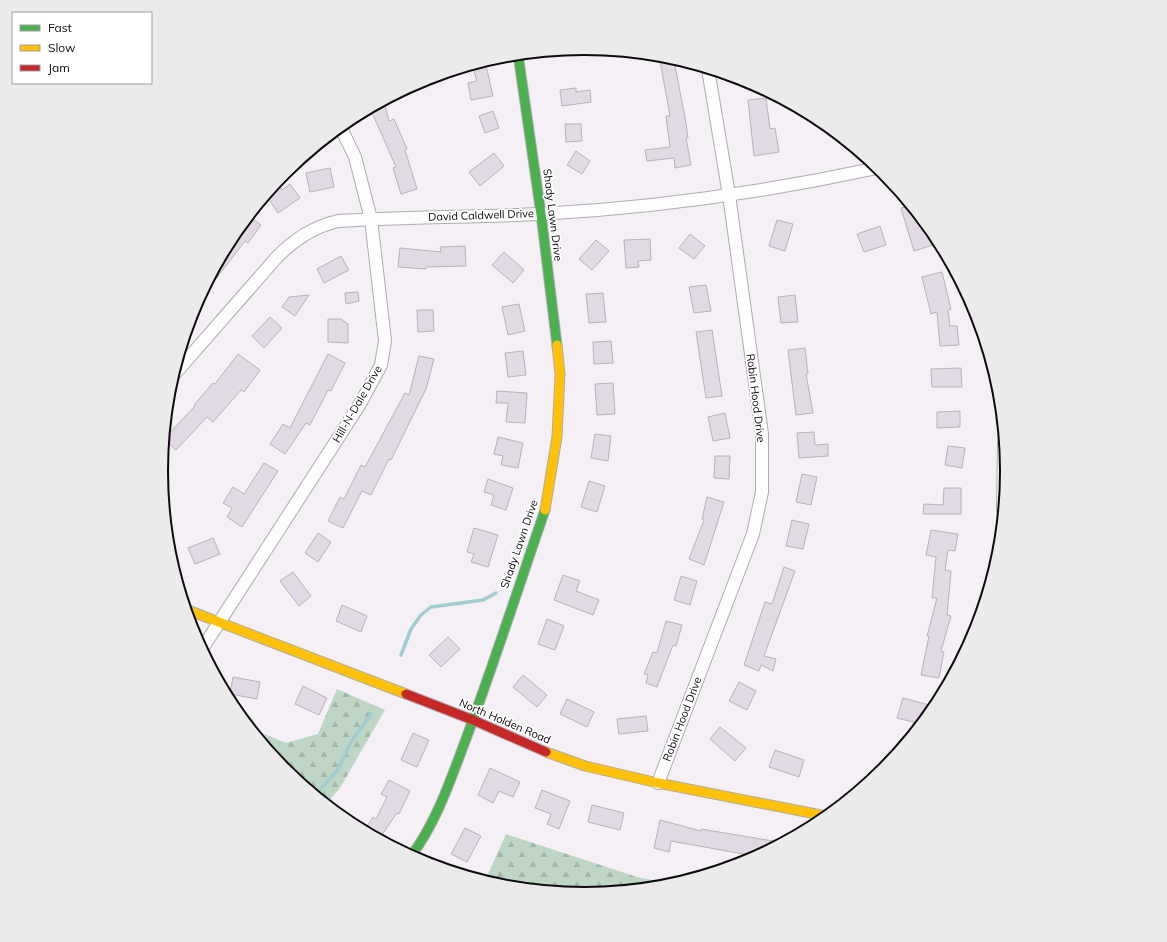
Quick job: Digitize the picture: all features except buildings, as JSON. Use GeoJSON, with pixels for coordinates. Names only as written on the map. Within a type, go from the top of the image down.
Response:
{"type":"FeatureCollection","features":[{"type":"Feature","properties":{"kind":"street","name":"Shady Lawn Drive"},"geometry":{"type":"LineString","coordinates":[[415,851],[421,843],[436,813],[458,760],[546,508],[557,437],[560,374],[541,214],[519,60]]}},
{"type":"Feature","properties":{"kind":"street","name":"Robin Hood Drive"},"geometry":{"type":"LineString","coordinates":[[658,783],[753,534],[762,492],[762,434],[728,195],[709,74]]}},
{"type":"Feature","properties":{"kind":"street","name":"Hill-N-Dale Drive"},"geometry":{"type":"LineString","coordinates":[[205,645],[360,404],[381,366],[385,341],[371,219],[355,157],[343,132]]}},
{"type":"Feature","properties":{"kind":"street","name":"David Caldwell Drive"},"geometry":{"type":"LineString","coordinates":[[181,368],[277,257],[291,243],[308,231],[323,224],[338,221],[371,219],[541,214],[654,205],[804,183],[870,169]]}},
{"type":"Feature","properties":{"kind":"street","name":"North Holden Road"},"geometry":{"type":"LineString","coordinates":[[192,612],[473,720],[561,758],[585,766],[658,783],[818,815]]}},
{"type":"Feature","properties":{"kind":"green space"},"geometry":{"type":"Polygon","coordinates":[[[337,689],[385,710],[340,788],[329,800],[289,765],[260,732],[286,743],[318,734],[337,689]]]}},
{"type":"Feature","properties":{"kind":"green space"},"geometry":{"type":"Polygon","coordinates":[[[506,834],[637,877],[655,881],[611,886],[584,887],[529,883],[487,876],[506,834]]]}},
{"type":"Feature","properties":{"kind":"waterway"},"geometry":{"type":"LineString","coordinates":[[401,655],[411,629],[421,615],[431,607],[483,600],[496,593]]}},
{"type":"Feature","properties":{"kind":"waterway"},"geometry":{"type":"LineString","coordinates":[[318,791],[337,771],[351,742],[371,714]]}},
{"type":"Feature","properties":{"kind":"traffic: fast"},"geometry":{"type":"LineString","coordinates":[[519,60],[541,214],[557,345]]}},
{"type":"Feature","properties":{"kind":"traffic: fast"},"geometry":{"type":"LineString","coordinates":[[415,851],[436,814],[449,784],[545,510]]}},
{"type":"Feature","properties":{"kind":"traffic: slow"},"geometry":{"type":"LineString","coordinates":[[545,510],[557,437],[560,374],[557,345]]}},
{"type":"Feature","properties":{"kind":"traffic: slow"},"geometry":{"type":"LineString","coordinates":[[192,612],[406,694]]}},
{"type":"Feature","properties":{"kind":"traffic: slow"},"geometry":{"type":"LineString","coordinates":[[546,752],[585,766],[658,783],[818,815]]}},
{"type":"Feature","properties":{"kind":"traffic: jam"},"geometry":{"type":"LineString","coordinates":[[406,694],[473,720],[546,752]]}}]}
